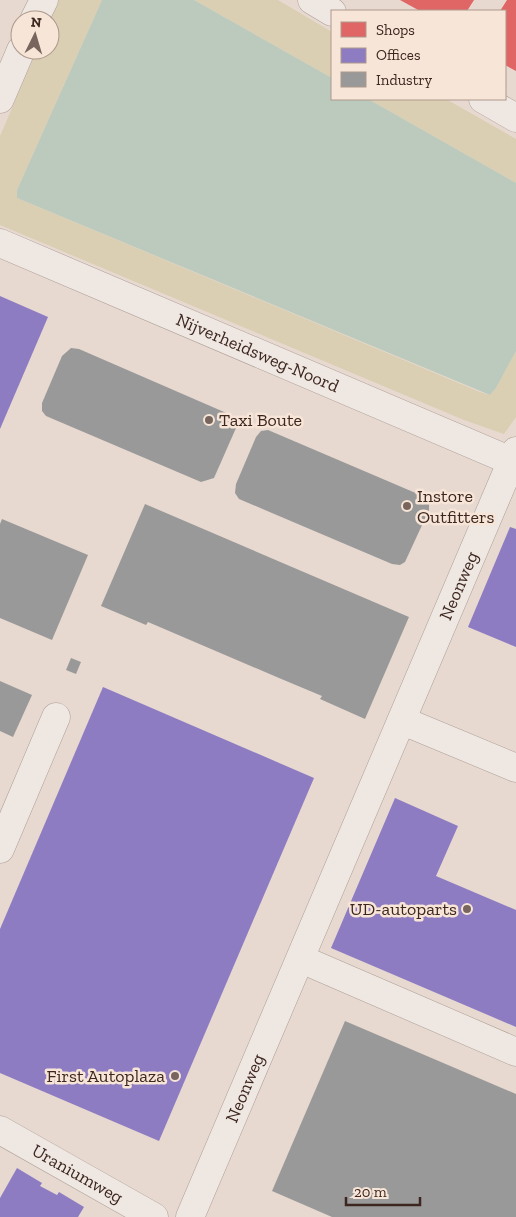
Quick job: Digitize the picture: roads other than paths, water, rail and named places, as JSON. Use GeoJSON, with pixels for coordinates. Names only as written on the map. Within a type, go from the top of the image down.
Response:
{"type":"FeatureCollection","features":[{"type":"Feature","properties":{"kind":"street"},"geometry":{"type":"LineString","coordinates":[[312,0],[331,11]]}},
{"type":"Feature","properties":{"kind":"street"},"geometry":{"type":"LineString","coordinates":[[0,99],[17,60]]}},
{"type":"Feature","properties":{"kind":"street"},"geometry":{"type":"LineString","coordinates":[[485,100],[516,118]]}},
{"type":"Feature","properties":{"kind":"street","name":"Nijverheidsweg-Noord"},"geometry":{"type":"LineString","coordinates":[[0,243],[514,458]]}},
{"type":"Feature","properties":{"kind":"street","name":"Neonweg"},"geometry":{"type":"LineString","coordinates":[[190,1217],[514,458]]}},
{"type":"Feature","properties":{"kind":"street"},"geometry":{"type":"LineString","coordinates":[[0,849],[56,717]]}},
{"type":"Feature","properties":{"kind":"street"},"geometry":{"type":"LineString","coordinates":[[402,721],[516,768]]}},
{"type":"Feature","properties":{"kind":"street"},"geometry":{"type":"LineString","coordinates":[[301,959],[516,1052]]}},
{"type":"Feature","properties":{"kind":"street","name":"Uraniumweg"},"geometry":{"type":"LineString","coordinates":[[0,1130],[154,1217]]}},
{"type":"Feature","properties":{"kind":"place","name":"Taxi Boute"},"geometry":{"type":"Point","coordinates":[209,420]}},
{"type":"Feature","properties":{"kind":"place","name":"Instore Outfitters"},"geometry":{"type":"Point","coordinates":[407,506]}},
{"type":"Feature","properties":{"kind":"place","name":"UD-autoparts"},"geometry":{"type":"Point","coordinates":[467,909]}},
{"type":"Feature","properties":{"kind":"place","name":"First Autoplaza"},"geometry":{"type":"Point","coordinates":[175,1076]}}]}
